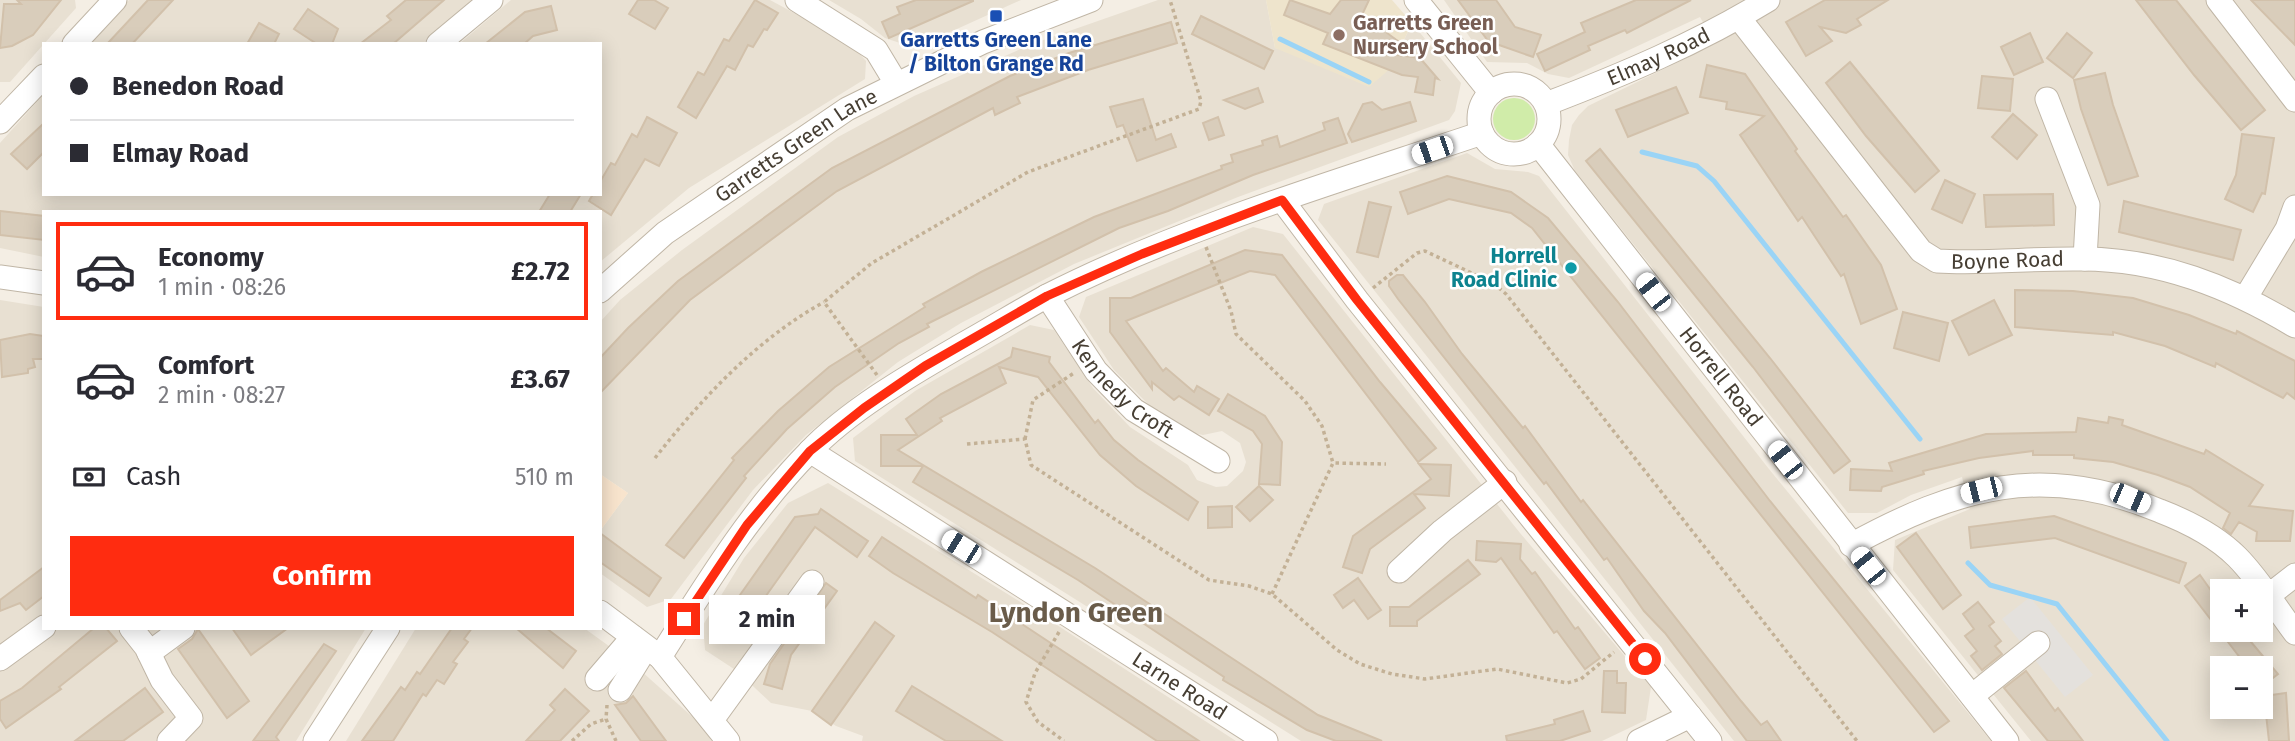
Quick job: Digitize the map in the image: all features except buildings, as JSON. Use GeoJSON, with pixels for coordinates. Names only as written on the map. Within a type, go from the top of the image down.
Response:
{"type":"FeatureCollection","features":[{"type":"Feature","properties":{"kind":"street"},"geometry":{"type":"LineString","coordinates":[[440,42],[491,0]]}},
{"type":"Feature","properties":{"kind":"street"},"geometry":{"type":"LineString","coordinates":[[797,0],[876,50],[897,83]]}},
{"type":"Feature","properties":{"kind":"street","name":"Garretts Green Lane"},"geometry":{"type":"LineString","coordinates":[[602,289],[664,233],[847,109],[983,41],[1091,0]]}},
{"type":"Feature","properties":{"kind":"street"},"geometry":{"type":"LineString","coordinates":[[1416,0],[1491,93]]}},
{"type":"Feature","properties":{"kind":"street","name":"Elmay Road"},"geometry":{"type":"LineString","coordinates":[[1546,104],[1623,75],[1739,18],[1768,0]]}},
{"type":"Feature","properties":{"kind":"street"},"geometry":{"type":"LineString","coordinates":[[2218,0],[2295,100]]}},
{"type":"Feature","properties":{"kind":"street"},"geometry":{"type":"LineString","coordinates":[[76,42],[107,3]]}},
{"type":"Feature","properties":{"kind":"street","name":"Boyne Road"},"geometry":{"type":"LineString","coordinates":[[1739,18],[1921,251],[1937,261],[2085,259],[2149,265],[2246,297],[2295,326]]}},
{"type":"Feature","properties":{"kind":"street"},"geometry":{"type":"LineString","coordinates":[[1,119],[42,78]]}},
{"type":"Feature","properties":{"kind":"street"},"geometry":{"type":"LineString","coordinates":[[1515,84],[1527,87],[1546,104],[1548,125],[1538,144],[1518,154],[1507,153],[1497,149],[1482,133],[1479,116],[1491,93],[1515,84]]}},
{"type":"Feature","properties":{"kind":"street"},"geometry":{"type":"LineString","coordinates":[[2047,99],[2088,205],[2085,259]]}},
{"type":"Feature","properties":{"kind":"street"},"geometry":{"type":"LineString","coordinates":[[620,690],[646,647],[810,451],[925,366],[1047,296],[1199,232],[1282,200],[1482,133]]}},
{"type":"Feature","properties":{"kind":"street","name":"Horrell Road"},"geometry":{"type":"LineString","coordinates":[[1538,144],[2007,741]]}},
{"type":"Feature","properties":{"kind":"street"},"geometry":{"type":"LineString","coordinates":[[1282,200],[1357,300],[1710,741]]}},
{"type":"Feature","properties":{"kind":"street"},"geometry":{"type":"LineString","coordinates":[[2246,297],[2287,229],[2295,207]]}},
{"type":"Feature","properties":{"kind":"street"},"geometry":{"type":"LineString","coordinates":[[0,277],[42,284]]}},
{"type":"Feature","properties":{"kind":"street","name":"Kennedy Croft"},"geometry":{"type":"LineString","coordinates":[[1047,296],[1090,362],[1134,410],[1218,461]]}},
{"type":"Feature","properties":{"kind":"street","name":"Larne Road"},"geometry":{"type":"LineString","coordinates":[[810,451],[1266,741]]}},
{"type":"Feature","properties":{"kind":"street"},"geometry":{"type":"LineString","coordinates":[[1399,571],[1442,531],[1504,482]]}},
{"type":"Feature","properties":{"kind":"street"},"geometry":{"type":"LineString","coordinates":[[1851,545],[1905,515],[1955,496],[2008,486],[2073,486],[2130,498],[2186,522],[2236,556],[2254,579]]}},
{"type":"Feature","properties":{"kind":"street"},"geometry":{"type":"LineString","coordinates":[[2273,592],[2295,575]]}},
{"type":"Feature","properties":{"kind":"street"},"geometry":{"type":"LineString","coordinates":[[712,720],[811,582]]}},
{"type":"Feature","properties":{"kind":"street"},"geometry":{"type":"LineString","coordinates":[[2273,603],[2295,633]]}},
{"type":"Feature","properties":{"kind":"street"},"geometry":{"type":"LineString","coordinates":[[602,614],[646,647],[728,741]]}},
{"type":"Feature","properties":{"kind":"street"},"geometry":{"type":"LineString","coordinates":[[0,659],[42,628]]}},
{"type":"Feature","properties":{"kind":"street"},"geometry":{"type":"LineString","coordinates":[[132,630],[149,653],[162,680],[191,718],[169,741]]}},
{"type":"Feature","properties":{"kind":"street"},"geometry":{"type":"LineString","coordinates":[[149,653],[180,630]]}},
{"type":"Feature","properties":{"kind":"street"},"geometry":{"type":"LineString","coordinates":[[314,741],[387,630]]}},
{"type":"Feature","properties":{"kind":"street"},"geometry":{"type":"LineString","coordinates":[[1972,696],[2038,643]]}},
{"type":"Feature","properties":{"kind":"street"},"geometry":{"type":"LineString","coordinates":[[597,679],[646,647]]}},
{"type":"Feature","properties":{"kind":"street"},"geometry":{"type":"LineString","coordinates":[[1639,741],[1690,716]]}},
{"type":"Feature","properties":{"kind":"path"},"geometry":{"type":"LineString","coordinates":[[655,458],[697,404],[793,319],[824,302],[872,263],[1028,172],[1199,109],[1201,101],[1170,0]]}},
{"type":"Feature","properties":{"kind":"path"},"geometry":{"type":"LineString","coordinates":[[1199,232],[1231,310],[1236,334],[1306,401],[1322,426],[1334,463],[1272,594]]}},
{"type":"Feature","properties":{"kind":"path"},"geometry":{"type":"LineString","coordinates":[[1357,300],[1417,253],[1425,251],[1493,283],[1506,294],[1857,741]]}},
{"type":"Feature","properties":{"kind":"path"},"geometry":{"type":"LineString","coordinates":[[824,302],[888,391]]}},
{"type":"Feature","properties":{"kind":"path"},"geometry":{"type":"LineString","coordinates":[[1090,362],[1033,400],[1025,439],[1031,465],[1209,580],[1249,586],[1272,594],[1337,650],[1360,664],[1392,674],[1425,679],[1497,669],[1567,683],[1581,679],[1630,640]]}},
{"type":"Feature","properties":{"kind":"path"},"geometry":{"type":"LineString","coordinates":[[967,444],[1025,439]]}},
{"type":"Feature","properties":{"kind":"path"},"geometry":{"type":"LineString","coordinates":[[1334,463],[1386,464]]}},
{"type":"Feature","properties":{"kind":"path"},"geometry":{"type":"LineString","coordinates":[[1064,741],[1038,722],[1026,702],[1035,673],[1069,615]]}},
{"type":"Feature","properties":{"kind":"path"},"geometry":{"type":"LineString","coordinates":[[616,741],[606,719],[607,705],[620,690]]}},
{"type":"Feature","properties":{"kind":"path"},"geometry":{"type":"LineString","coordinates":[[572,741],[591,724],[606,719]]}},
{"type":"Feature","properties":{"kind":"shaded area"},"geometry":{"type":"Polygon","coordinates":[[[0,0],[75,0],[76,8],[46,42],[42,42],[42,46],[10,82],[0,82],[0,0]]]}},
{"type":"Feature","properties":{"kind":"shaded area"},"geometry":{"type":"Polygon","coordinates":[[[129,0],[475,0],[424,42],[92,42],[129,0]]]}},
{"type":"Feature","properties":{"kind":"shaded area"},"geometry":{"type":"Polygon","coordinates":[[[511,0],[770,0],[850,43],[866,61],[865,79],[689,188],[602,260],[602,210],[42,210],[42,257],[0,248],[0,143],[42,96],[42,196],[602,196],[602,42],[461,42],[511,0]]]}},
{"type":"Feature","properties":{"kind":"shaded area"},"geometry":{"type":"Polygon","coordinates":[[[829,0],[1021,0],[915,48],[885,38],[861,19],[829,0]]]}},
{"type":"Feature","properties":{"kind":"shaded area"},"geometry":{"type":"Polygon","coordinates":[[[1158,0],[1266,0],[1275,48],[1391,68],[1412,23],[1461,83],[1455,111],[1449,120],[1238,197],[1074,264],[961,323],[898,362],[806,435],[753,490],[671,599],[647,607],[602,574],[602,528],[628,493],[602,475],[602,320],[620,300],[682,250],[838,137],[914,96],[1032,44],[1158,0]]]}},
{"type":"Feature","properties":{"kind":"shaded area","name":"Garretts Green Nursery School"},"geometry":{"type":"Polygon","coordinates":[[[1266,0],[1392,0],[1412,23],[1391,68],[1369,87],[1275,48],[1266,0]]]}},
{"type":"Feature","properties":{"kind":"shaded area"},"geometry":{"type":"Polygon","coordinates":[[[1444,0],[2295,0],[2295,741],[2031,741],[1893,570],[1895,540],[1970,509],[1962,477],[1911,495],[1877,513],[1848,513],[1575,171],[1568,155],[1569,140],[1572,125],[1579,115],[1588,106],[1715,44],[1700,17],[1569,78],[1548,74],[1527,63],[1487,62],[1444,0]]]}},
{"type":"Feature","properties":{"kind":"shaded area"},"geometry":{"type":"Polygon","coordinates":[[[1467,153],[1495,169],[1528,172],[1539,176],[1769,469],[1991,741],[1734,741],[1318,220],[1324,204],[1467,153]]]}},
{"type":"Feature","properties":{"kind":"shaded area"},"geometry":{"type":"Polygon","coordinates":[[[1253,227],[1283,234],[1520,533],[1651,687],[1646,720],[1602,741],[1301,741],[855,461],[853,438],[915,391],[1030,325],[1054,330],[1093,388],[1130,427],[1188,465],[1197,480],[1216,487],[1227,486],[1243,471],[1246,462],[1240,443],[1222,431],[1203,435],[1190,432],[1154,410],[1114,370],[1079,317],[1086,297],[1253,227]]]}},
{"type":"Feature","properties":{"kind":"shaded area"},"geometry":{"type":"Polygon","coordinates":[[[0,300],[42,307],[42,630],[365,630],[296,741],[0,741],[0,300]]]}},
{"type":"Feature","properties":{"kind":"shaded area"},"geometry":{"type":"Polygon","coordinates":[[[602,475],[628,493],[602,528],[602,475]]]}},
{"type":"Feature","properties":{"kind":"shaded area"},"geometry":{"type":"Polygon","coordinates":[[[828,483],[1043,616],[1236,741],[862,741],[863,736],[836,726],[812,711],[771,703],[737,671],[705,650],[703,625],[744,558],[788,503],[828,483]]]}},
{"type":"Feature","properties":{"kind":"shaded area"},"geometry":{"type":"Polygon","coordinates":[[[2030,597],[2093,675],[2065,697],[2002,619],[2030,597]]]}},
{"type":"Feature","properties":{"kind":"shaded area"},"geometry":{"type":"Polygon","coordinates":[[[415,630],[587,630],[631,662],[706,729],[711,741],[346,741],[415,630]]]}},
{"type":"Feature","properties":{"kind":"green space"},"geometry":{"type":"Polygon","coordinates":[[[1514,98],[1529,104],[1535,119],[1529,134],[1514,140],[1499,134],[1493,119],[1499,104],[1514,98]]]}},
{"type":"Feature","properties":{"kind":"waterway"},"geometry":{"type":"LineString","coordinates":[[1280,39],[1369,82]]}},
{"type":"Feature","properties":{"kind":"waterway"},"geometry":{"type":"LineString","coordinates":[[1642,152],[1697,166],[1714,181],[1920,439]]}},
{"type":"Feature","properties":{"kind":"waterway"},"geometry":{"type":"LineString","coordinates":[[1968,563],[1990,585],[2057,604],[2167,741]]}},
{"type":"Feature","properties":{"kind":"place","name":"Garretts Green Lane / Bilton Grange Rd"},"geometry":{"type":"Point","coordinates":[996,16]}},
{"type":"Feature","properties":{"kind":"place","name":"Garretts Green Nursery School"},"geometry":{"type":"Point","coordinates":[1339,35]}},
{"type":"Feature","properties":{"kind":"place","name":"Horrell Road Clinic"},"geometry":{"type":"Point","coordinates":[1571,268]}},
{"type":"Feature","properties":{"kind":"district","name":"Lyndon Green"},"geometry":{"type":"Point","coordinates":[1076,612]}},
{"type":"Feature","properties":{"kind":"route"},"geometry":{"type":"LineString","coordinates":[[684,619],[747,525],[810,451],[864,408],[925,366],[1047,296],[1142,254],[1282,200],[1357,300],[1645,659]]}}]}
